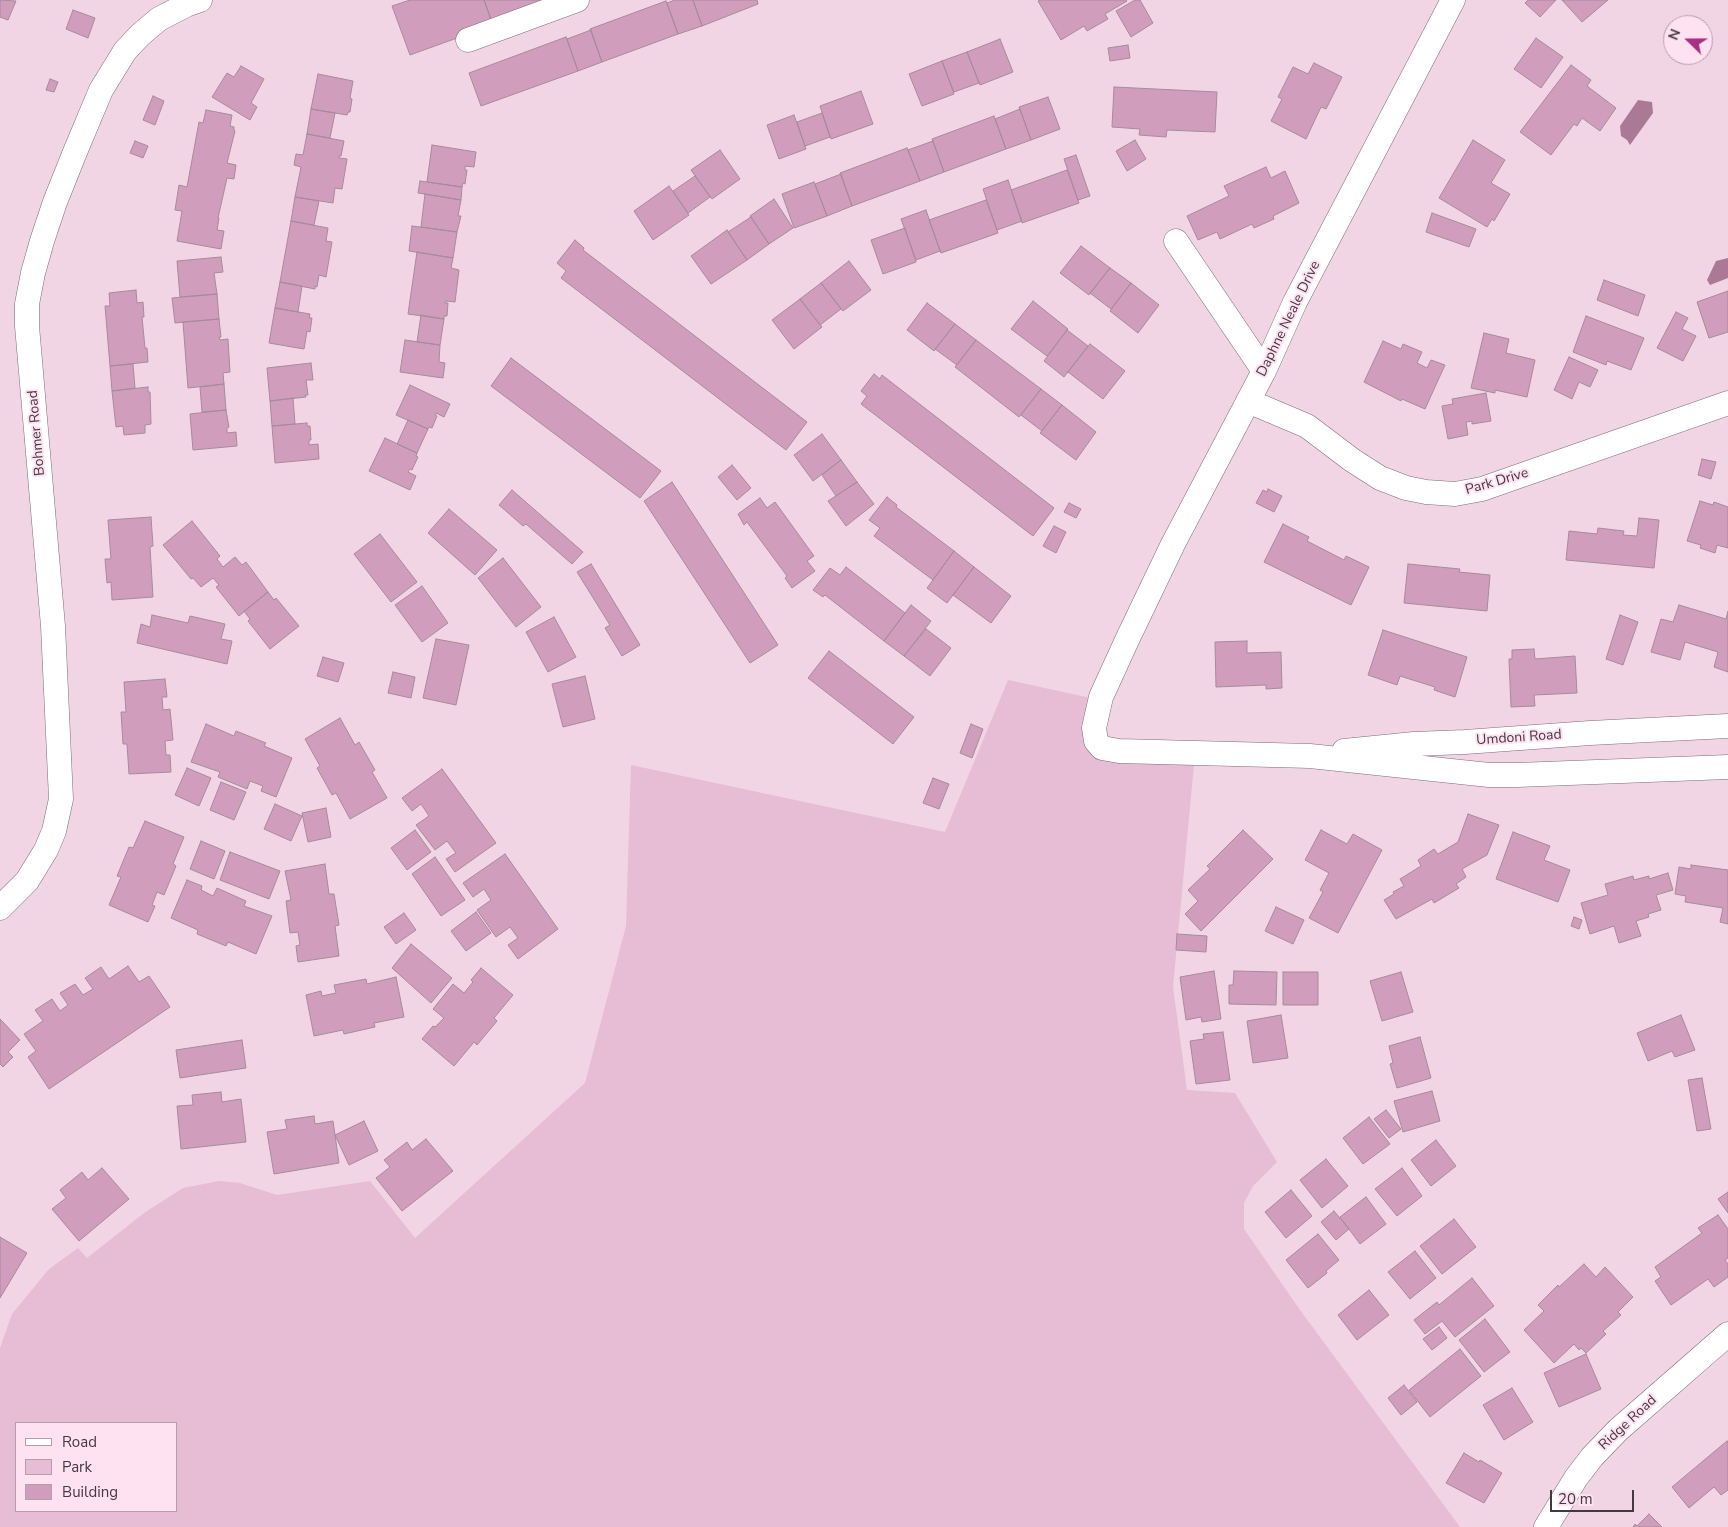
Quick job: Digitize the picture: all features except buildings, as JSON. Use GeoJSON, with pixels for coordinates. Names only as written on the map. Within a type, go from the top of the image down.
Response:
{"type":"FeatureCollection","features":[{"type":"Feature","properties":{"kind":"street","name":"Bohmer Road"},"geometry":{"type":"LineString","coordinates":[[0,908],[27,881],[46,850],[54,831],[61,799],[53,626],[27,326],[27,304],[45,233],[72,160],[102,90],[125,51],[140,35],[159,19],[200,0]]}},
{"type":"Feature","properties":{"kind":"street"},"geometry":{"type":"LineString","coordinates":[[468,40],[577,0]]}},
{"type":"Feature","properties":{"kind":"street","name":"Daphne Neale Drive"},"geometry":{"type":"LineString","coordinates":[[1127,640],[1173,544],[1264,371],[1295,302],[1453,0]]}},
{"type":"Feature","properties":{"kind":"street"},"geometry":{"type":"LineString","coordinates":[[1176,241],[1264,371]]}},
{"type":"Feature","properties":{"kind":"street","name":"Park Drive"},"geometry":{"type":"LineString","coordinates":[[1248,401],[1307,426],[1352,460],[1380,478],[1406,488],[1426,492],[1455,494],[1482,489],[1728,403]]}},
{"type":"Feature","properties":{"kind":"street","name":"Umdoni Road"},"geometry":{"type":"LineString","coordinates":[[1127,640],[1101,697],[1095,720],[1096,741],[1102,748],[1119,751],[1310,756],[1489,775],[1517,776],[1728,768]]}},
{"type":"Feature","properties":{"kind":"street","name":"Umdoni Road"},"geometry":{"type":"LineString","coordinates":[[1310,756],[1359,748],[1414,744],[1728,726]]}},
{"type":"Feature","properties":{"kind":"street","name":"Ridge Road"},"geometry":{"type":"LineString","coordinates":[[1546,1527],[1576,1478],[1592,1457],[1618,1430],[1728,1334]]}},
{"type":"Feature","properties":{"kind":"green space"},"geometry":{"type":"Polygon","coordinates":[[[1008,680],[1100,700],[1094,742],[1195,754],[1173,987],[1187,1090],[1235,1093],[1277,1162],[1253,1186],[1244,1203],[1244,1229],[1300,1310],[1460,1527],[0,1527],[0,1348],[12,1314],[49,1269],[78,1248],[87,1258],[144,1213],[183,1188],[219,1181],[240,1183],[277,1195],[370,1181],[415,1238],[585,1083],[626,926],[631,765],[945,832],[1008,680]]]}},
{"type":"Feature","properties":{"kind":"shaded area"},"geometry":{"type":"Polygon","coordinates":[[[1638,100],[1652,102],[1653,113],[1630,145],[1621,136],[1620,126],[1638,100]]]}},
{"type":"Feature","properties":{"kind":"shaded area"},"geometry":{"type":"Polygon","coordinates":[[[1728,258],[1728,278],[1710,285],[1707,280],[1716,261],[1728,258]]]}}]}
